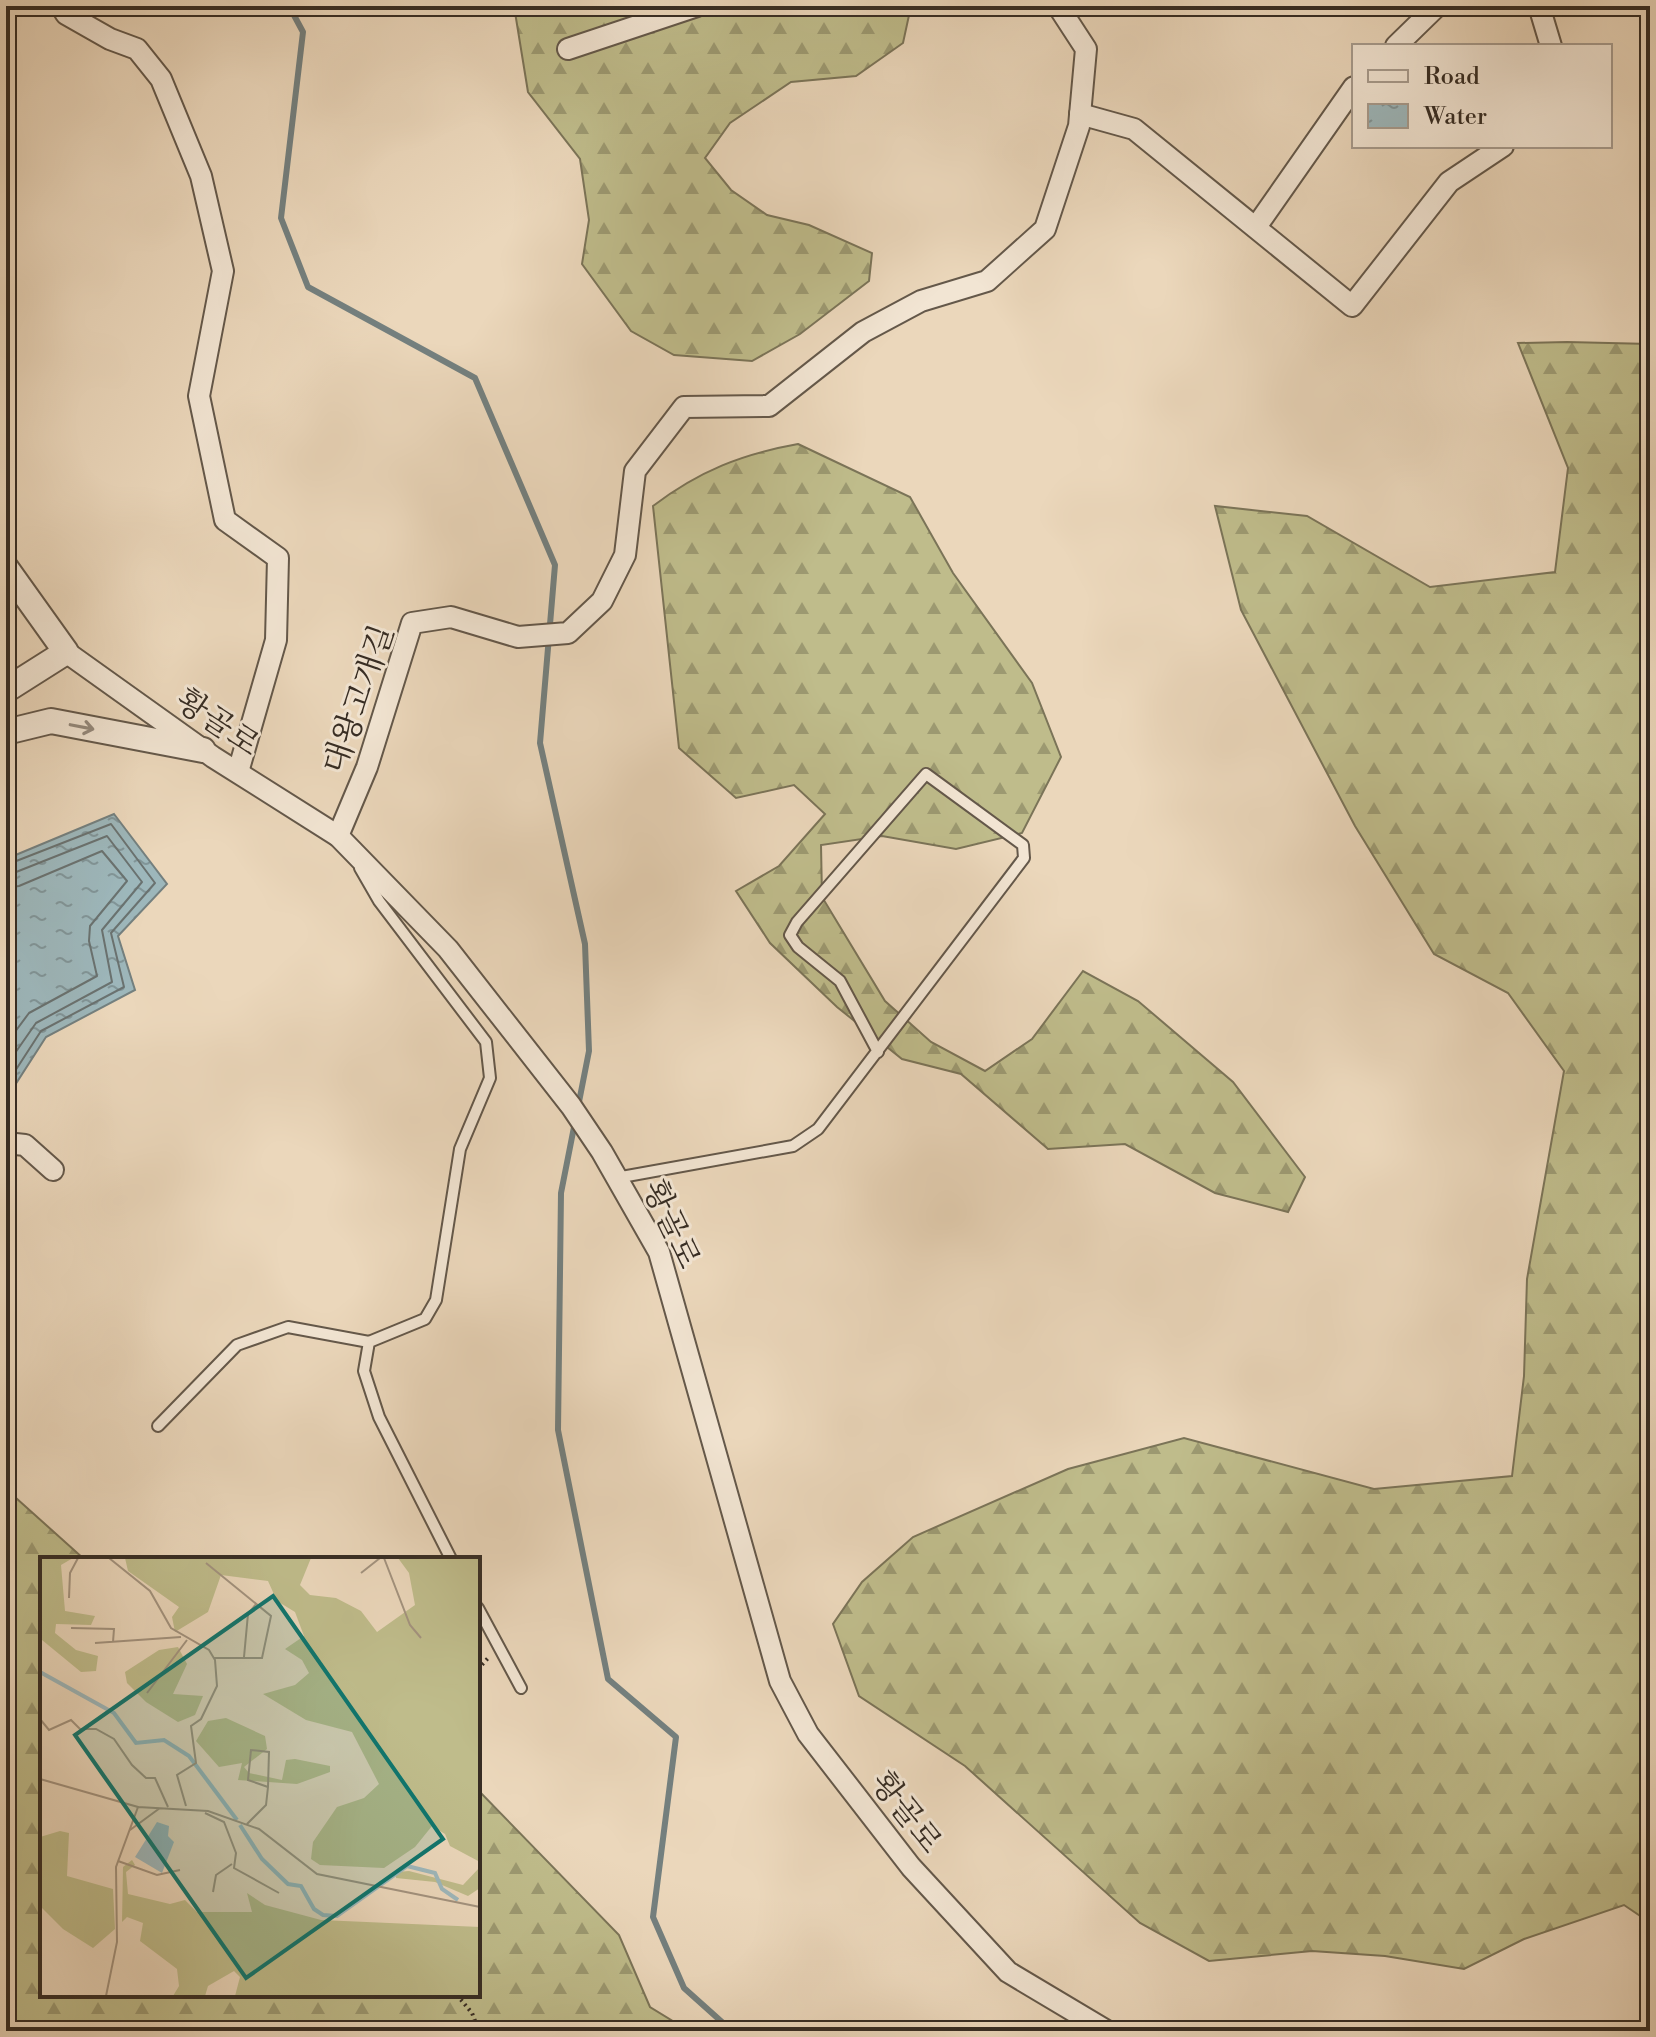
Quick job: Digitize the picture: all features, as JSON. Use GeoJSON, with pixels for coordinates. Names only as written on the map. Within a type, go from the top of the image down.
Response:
{"type":"FeatureCollection","features":[{"type":"Feature","properties":{"kind":"street"},"geometry":{"type":"LineString","coordinates":[[61,6],[66,14],[110,39],[137,49],[161,79],[201,176],[223,271],[199,396],[225,520],[278,558],[276,640],[238,772]]}},
{"type":"Feature","properties":{"kind":"street"},"geometry":{"type":"LineString","coordinates":[[568,49],[697,6]]}},
{"type":"Feature","properties":{"kind":"street","name":"대왕고개길"},"geometry":{"type":"LineString","coordinates":[[343,841],[412,623],[451,617],[518,637],[568,633],[602,601],[625,555],[635,471],[684,407],[769,406],[863,332],[921,301],[987,281],[1045,229],[1080,114],[1086,49],[1058,6]]}},
{"type":"Feature","properties":{"kind":"street"},"geometry":{"type":"LineString","coordinates":[[1398,44],[1437,6]]}},
{"type":"Feature","properties":{"kind":"street"},"geometry":{"type":"LineString","coordinates":[[1539,6],[1550,44]]}},
{"type":"Feature","properties":{"kind":"street"},"geometry":{"type":"LineString","coordinates":[[1256,227],[1352,90]]}},
{"type":"Feature","properties":{"kind":"street"},"geometry":{"type":"LineString","coordinates":[[1080,114],[1134,129],[1352,306],[1449,182],[1500,148]]}},
{"type":"Feature","properties":{"kind":"street"},"geometry":{"type":"LineString","coordinates":[[6,568],[66,652],[6,690]]}},
{"type":"Feature","properties":{"kind":"street","name":"황골로"},"geometry":{"type":"LineString","coordinates":[[66,652],[203,750],[343,841],[448,949],[571,1106],[602,1152],[659,1252],[780,1681],[808,1734],[911,1867],[1008,1972],[1105,2030]]}},
{"type":"Feature","properties":{"kind":"street"},"geometry":{"type":"LineString","coordinates":[[6,732],[51,721],[203,750]]}},
{"type":"Feature","properties":{"kind":"street"},"geometry":{"type":"LineString","coordinates":[[6,1143],[25,1145],[53,1170]]}},
{"type":"Feature","properties":{"kind":"lane"},"geometry":{"type":"LineString","coordinates":[[616,1178],[793,1146],[818,1129],[878,1052],[1024,858],[1023,845],[926,774],[797,922],[790,935],[798,947],[840,981],[878,1052]]}},
{"type":"Feature","properties":{"kind":"lane"},"geometry":{"type":"LineString","coordinates":[[158,1426],[237,1345],[288,1327],[369,1342],[425,1319],[436,1300],[460,1149],[490,1078],[486,1042],[379,901],[343,841]]}},
{"type":"Feature","properties":{"kind":"lane"},"geometry":{"type":"LineString","coordinates":[[369,1342],[364,1371],[379,1417],[450,1557]]}},
{"type":"Feature","properties":{"kind":"lane"},"geometry":{"type":"LineString","coordinates":[[480,1612],[521,1688]]}},
{"type":"Feature","properties":{"kind":"path"},"geometry":{"type":"LineString","coordinates":[[459,1997],[472,2013],[479,2031]]}},
{"type":"Feature","properties":{"kind":"green space"},"geometry":{"type":"Polygon","coordinates":[[[514,6],[911,6],[903,43],[856,76],[791,82],[730,123],[705,158],[731,190],[767,215],[809,225],[872,253],[869,281],[800,334],[752,361],[674,355],[631,331],[582,264],[589,220],[580,159],[528,92],[514,6]]]}},
{"type":"Feature","properties":{"kind":"green space"},"geometry":{"type":"Polygon","coordinates":[[[1518,343],[1650,344],[1650,1929],[1646,1920],[1624,1905],[1524,1939],[1464,1969],[1385,1956],[1312,1951],[1209,1961],[1140,1923],[965,1766],[859,1696],[833,1624],[862,1582],[913,1537],[1068,1469],[1184,1438],[1374,1489],[1512,1476],[1524,1376],[1527,1279],[1564,1071],[1508,993],[1434,954],[1355,826],[1241,610],[1215,506],[1307,516],[1430,587],[1555,572],[1568,468],[1518,343]]]}},
{"type":"Feature","properties":{"kind":"green space"},"geometry":{"type":"Polygon","coordinates":[[[798,444],[910,497],[953,573],[1032,683],[1061,757],[1022,833],[956,849],[882,836],[821,845],[822,897],[885,1001],[931,1042],[985,1071],[1032,1039],[1083,971],[1138,1001],[1233,1082],[1305,1177],[1288,1212],[1215,1193],[1125,1144],[1048,1149],[961,1074],[902,1059],[837,1007],[770,943],[736,891],[779,866],[825,814],[794,785],[736,798],[679,748],[653,506],[687,483],[722,466],[758,453],[798,444]]]}},
{"type":"Feature","properties":{"kind":"green space"},"geometry":{"type":"Polygon","coordinates":[[[6,1489],[82,1557],[40,1557],[40,1997],[480,1997],[480,1792],[619,1935],[650,2007],[689,2031],[6,2031],[6,1489]]]}},
{"type":"Feature","properties":{"kind":"water"},"geometry":{"type":"Polygon","coordinates":[[[114,814],[167,884],[118,936],[135,990],[46,1037],[6,1099],[6,859],[114,814]]]}},
{"type":"Feature","properties":{"kind":"waterway"},"geometry":{"type":"LineString","coordinates":[[289,6],[303,32],[281,218],[308,287],[475,378],[555,565],[540,743],[585,944],[589,1051],[578,1107]]}},
{"type":"Feature","properties":{"kind":"waterway"},"geometry":{"type":"LineString","coordinates":[[575,1122],[561,1193],[558,1430],[608,1679],[676,1737],[653,1917],[684,1988],[732,2031]]}},
{"type":"Feature","properties":{"kind":"waterway"},"geometry":{"type":"LineString","coordinates":[[1199,2031],[1207,2031]]}}]}
